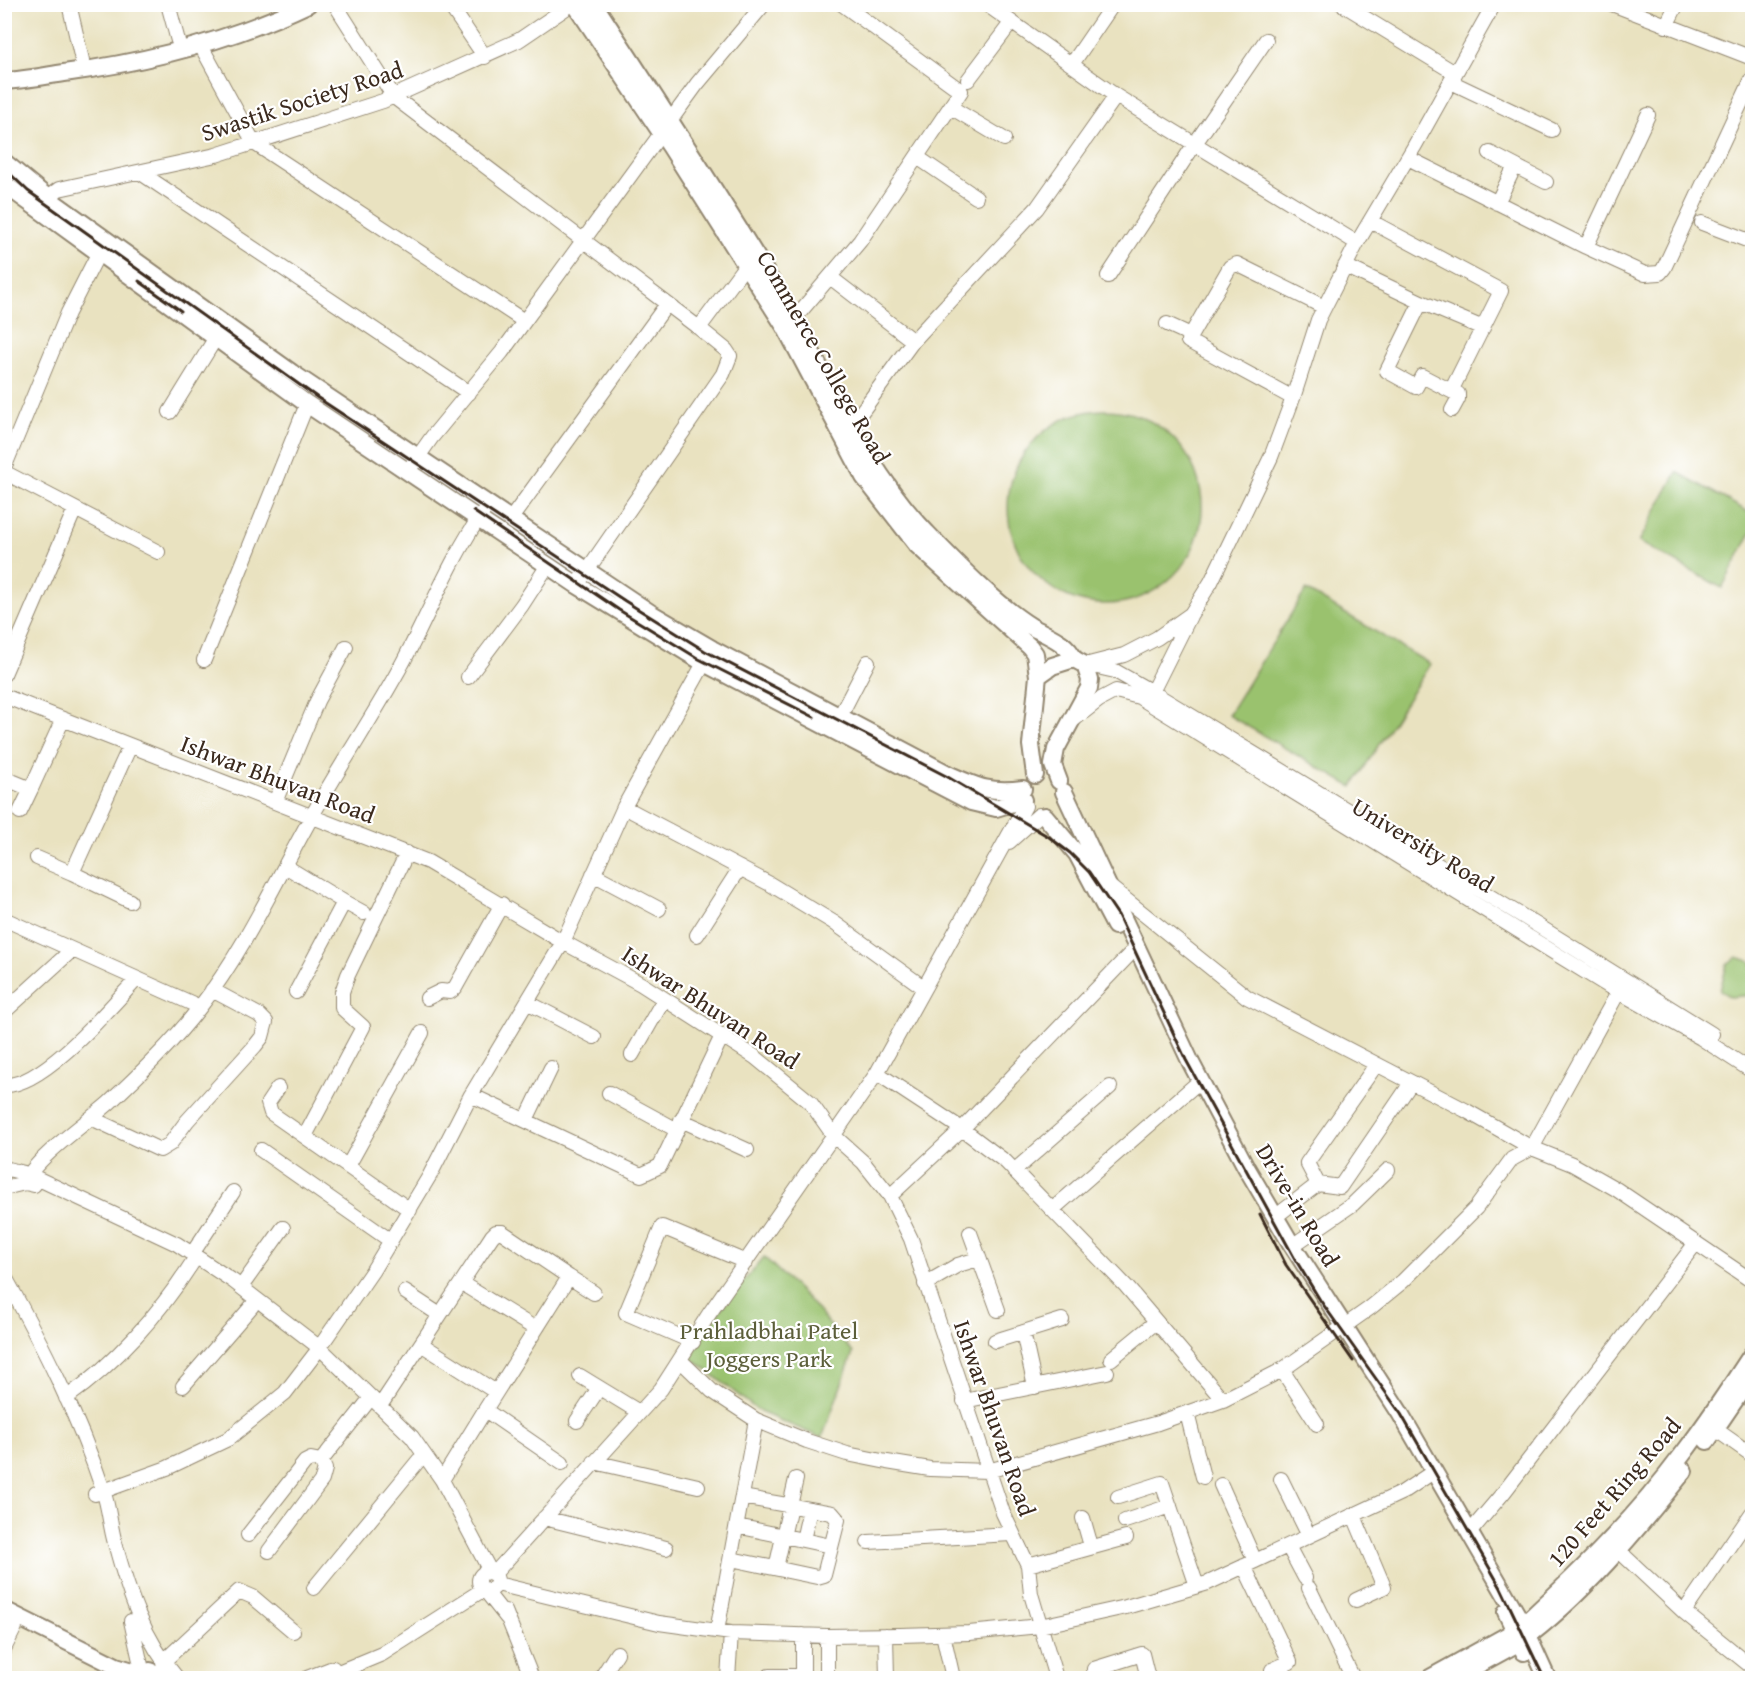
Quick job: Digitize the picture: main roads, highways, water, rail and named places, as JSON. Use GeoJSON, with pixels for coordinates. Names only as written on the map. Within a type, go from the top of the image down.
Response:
{"type":"FeatureCollection","features":[{"type":"Feature","properties":{"kind":"main road"},"geometry":{"type":"LineString","coordinates":[[4,70],[82,60],[178,40],[283,4]]}},
{"type":"Feature","properties":{"kind":"main road"},"geometry":{"type":"LineString","coordinates":[[4,81],[86,70],[200,44],[285,15],[308,4]]}},
{"type":"Feature","properties":{"kind":"main road","name":"Commerce College Road"},"geometry":{"type":"LineString","coordinates":[[573,4],[665,127],[896,497],[924,529],[1001,602],[1025,622],[1062,643],[1079,662]]}},
{"type":"Feature","properties":{"kind":"main road","name":"Commerce College Road"},"geometry":{"type":"LineString","coordinates":[[594,4],[745,266],[790,324],[844,444],[864,477],[917,545],[1030,646],[1035,654],[1038,676],[1031,745],[1035,775]]}},
{"type":"Feature","properties":{"kind":"main road"},"geometry":{"type":"LineString","coordinates":[[4,162],[45,206],[98,255],[182,305],[215,339],[307,404],[413,465]]}},
{"type":"Feature","properties":{"kind":"main road"},"geometry":{"type":"LineString","coordinates":[[4,184],[45,206],[182,305],[483,512],[548,565],[577,585],[971,802],[996,808],[1031,805]]}},
{"type":"Feature","properties":{"kind":"main road"},"geometry":{"type":"LineString","coordinates":[[483,512],[510,520],[708,656],[840,716],[979,788],[1058,811],[1062,805],[1061,787],[1054,758],[1089,688],[1090,680],[1079,662],[1052,666],[1038,676]]}},
{"type":"Feature","properties":{"kind":"main road"},"geometry":{"type":"LineString","coordinates":[[1031,805],[1027,781],[1035,775],[1048,774],[1061,787]]}},
{"type":"Feature","properties":{"kind":"main road","name":"Drive-in Road"},"geometry":{"type":"LineString","coordinates":[[1061,787],[1191,1063],[1340,1330],[1547,1678]]}},
{"type":"Feature","properties":{"kind":"main road","name":"Drive-in Road"},"geometry":{"type":"LineString","coordinates":[[1031,805],[1077,854],[1130,954],[1238,1172],[1340,1330],[1400,1413],[1470,1532],[1522,1634]]}},
{"type":"Feature","properties":{"kind":"main road","name":"120 Feet Ring Road"},"geometry":{"type":"LineString","coordinates":[[1430,1678],[1522,1634],[1645,1501],[1702,1428],[1752,1354]]}},
{"type":"Feature","properties":{"kind":"main road","name":"120 Feet Ring Road"},"geometry":{"type":"LineString","coordinates":[[1454,1678],[1522,1634],[1618,1550],[1654,1509],[1716,1429],[1752,1375]]}},
{"type":"Feature","properties":{"kind":"main road"},"geometry":{"type":"LineString","coordinates":[[4,1610],[116,1666],[142,1676],[150,1671],[169,1678]]}},
{"type":"Feature","properties":{"kind":"main road"},"geometry":{"type":"LineString","coordinates":[[10,1624],[118,1678]]}},
{"type":"Feature","properties":{"kind":"main road"},"geometry":{"type":"LineString","coordinates":[[1522,1634],[1537,1678]]}},
{"type":"Feature","properties":{"kind":"railway"},"geometry":{"type":"LineString","coordinates":[[4,168],[28,191],[318,398],[625,601],[705,651],[946,776],[1049,837],[1070,853],[1089,872],[1118,915],[1186,1060],[1295,1259],[1320,1300],[1401,1414],[1501,1588],[1544,1678]]}},
{"type":"Feature","properties":{"kind":"railway"},"geometry":{"type":"LineString","coordinates":[[139,281],[181,311]]}},
{"type":"Feature","properties":{"kind":"railway"},"geometry":{"type":"LineString","coordinates":[[473,511],[619,610],[699,659],[814,717]]}},
{"type":"Feature","properties":{"kind":"railway"},"geometry":{"type":"LineString","coordinates":[[1260,1214],[1286,1265],[1353,1361]]}},
{"type":"Feature","properties":{"kind":"park label","name":"Prahladbhai Patel Joggers Park"},"geometry":{"type":"Point","coordinates":[769,1344]}}]}
